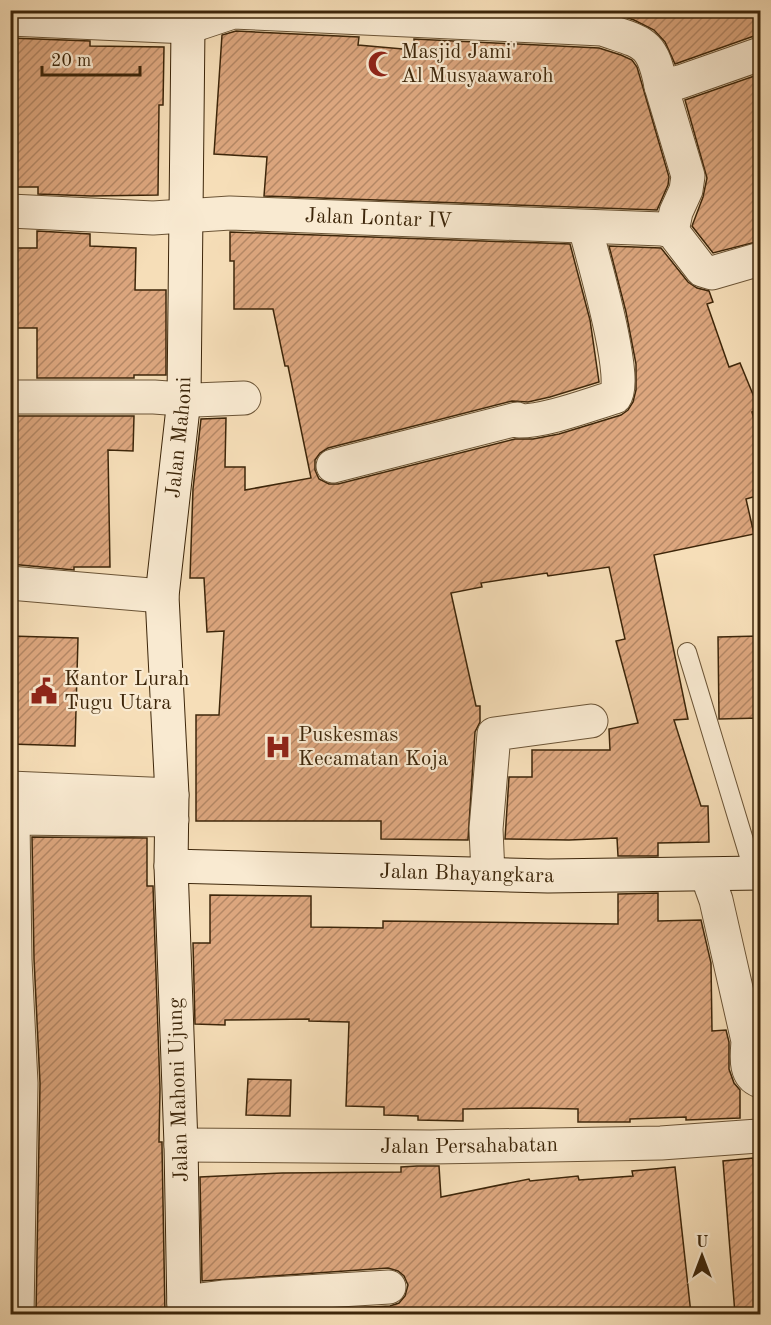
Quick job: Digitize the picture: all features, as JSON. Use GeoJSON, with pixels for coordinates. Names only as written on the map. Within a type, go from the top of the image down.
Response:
{"type":"FeatureCollection","features":[{"type":"Feature","properties":{"kind":"street"},"geometry":{"type":"LineString","coordinates":[[10,19],[190,19],[233,12],[602,29],[645,45],[652,54],[688,176],[686,190],[676,212],[672,231],[702,270],[712,273],[760,259]]}},
{"type":"Feature","properties":{"kind":"street","name":"Jalan Mahoni"},"geometry":{"type":"LineString","coordinates":[[171,866],[172,807],[162,596],[184,399],[190,19]]}},
{"type":"Feature","properties":{"kind":"street"},"geometry":{"type":"LineString","coordinates":[[661,86],[760,54]]}},
{"type":"Feature","properties":{"kind":"street","name":"Jalan Lontar IV"},"geometry":{"type":"LineString","coordinates":[[10,211],[153,218],[230,213],[672,231]]}},
{"type":"Feature","properties":{"kind":"street"},"geometry":{"type":"LineString","coordinates":[[333,466],[517,419],[519,422],[524,422],[541,418],[615,397],[619,390],[616,354],[585,227]]}},
{"type":"Feature","properties":{"kind":"street"},"geometry":{"type":"LineString","coordinates":[[10,397],[244,398]]}},
{"type":"Feature","properties":{"kind":"street"},"geometry":{"type":"LineString","coordinates":[[10,583],[162,596]]}},
{"type":"Feature","properties":{"kind":"street"},"geometry":{"type":"LineString","coordinates":[[488,874],[486,829],[494,734],[591,721]]}},
{"type":"Feature","properties":{"kind":"street"},"geometry":{"type":"LineString","coordinates":[[10,788],[172,807]]}},
{"type":"Feature","properties":{"kind":"street"},"geometry":{"type":"LineString","coordinates":[[17,1314],[21,1083],[15,960],[13,821],[16,818],[172,807]]}},
{"type":"Feature","properties":{"kind":"street","name":"Jalan Bhayangkara"},"geometry":{"type":"LineString","coordinates":[[171,866],[548,876],[757,873]]}},
{"type":"Feature","properties":{"kind":"street","name":"Jalan Mahoni Ujung"},"geometry":{"type":"LineString","coordinates":[[171,866],[181,1144],[184,1308]]}},
{"type":"Feature","properties":{"kind":"street"},"geometry":{"type":"LineString","coordinates":[[707,875],[716,900],[748,1041],[747,1060],[750,1073],[760,1081]]}},
{"type":"Feature","properties":{"kind":"street","name":"Jalan Persahabatan"},"geometry":{"type":"LineString","coordinates":[[181,1144],[430,1147],[661,1143],[758,1136]]}},
{"type":"Feature","properties":{"kind":"street"},"geometry":{"type":"LineString","coordinates":[[184,1308],[223,1297],[389,1287]]}},
{"type":"Feature","properties":{"kind":"lane"},"geometry":{"type":"LineString","coordinates":[[687,652],[757,873]]}},
{"type":"Feature","properties":{"kind":"building"},"geometry":{"type":"Polygon","coordinates":[[[604,10],[760,10],[760,36],[754,36],[675,64],[665,42],[654,30],[634,20],[604,10]]]}},
{"type":"Feature","properties":{"kind":"building"},"geometry":{"type":"Polygon","coordinates":[[[236,31],[359,37],[358,45],[414,50],[414,39],[599,48],[621,55],[632,60],[637,67],[669,177],[668,185],[657,210],[264,196],[267,157],[214,154],[222,35],[236,31]]]}},
{"type":"Feature","properties":{"kind":"building"},"geometry":{"type":"Polygon","coordinates":[[[10,38],[90,41],[90,46],[164,47],[163,105],[159,105],[158,195],[38,194],[38,187],[10,187],[10,38]]]}},
{"type":"Feature","properties":{"kind":"building"},"geometry":{"type":"Polygon","coordinates":[[[760,74],[760,241],[713,253],[692,226],[703,197],[707,178],[685,100],[760,74]]]}},
{"type":"Feature","properties":{"kind":"building"},"geometry":{"type":"Polygon","coordinates":[[[37,231],[90,234],[90,246],[136,248],[135,290],[166,290],[166,375],[134,375],[134,378],[37,378],[37,328],[14,328],[14,293],[10,293],[10,248],[37,248],[37,231]]]}},
{"type":"Feature","properties":{"kind":"building"},"geometry":{"type":"Polygon","coordinates":[[[230,232],[570,244],[590,320],[599,382],[550,397],[528,402],[512,401],[328,448],[315,460],[315,470],[319,479],[329,484],[338,484],[515,439],[533,439],[559,434],[621,415],[628,410],[636,390],[636,364],[626,312],[609,246],[661,248],[688,282],[697,288],[709,291],[713,302],[707,304],[729,367],[740,363],[759,409],[752,412],[760,442],[760,495],[746,499],[754,534],[654,555],[688,719],[674,720],[701,806],[708,806],[709,842],[658,843],[658,856],[618,856],[617,838],[505,839],[509,777],[532,777],[532,750],[610,750],[609,729],[638,723],[616,641],[625,639],[609,567],[481,583],[482,587],[451,593],[476,706],[480,706],[480,722],[475,732],[468,840],[381,839],[381,821],[196,821],[196,715],[219,715],[224,631],[207,632],[204,578],[190,578],[193,489],[201,419],[226,418],[225,467],[245,467],[245,490],[311,478],[288,366],[285,366],[273,309],[234,309],[234,261],[230,261],[230,232]]]}},
{"type":"Feature","properties":{"kind":"building"},"geometry":{"type":"Polygon","coordinates":[[[13,416],[134,416],[133,451],[108,450],[110,567],[74,567],[74,570],[10,564],[13,416]]]}},
{"type":"Feature","properties":{"kind":"building","name":"Kantor Lurah Tugu Utara"},"geometry":{"type":"Polygon","coordinates":[[[10,636],[78,638],[75,746],[10,744],[10,636]]]}},
{"type":"Feature","properties":{"kind":"building"},"geometry":{"type":"Polygon","coordinates":[[[760,636],[760,718],[719,719],[718,637],[760,636]]]}},
{"type":"Feature","properties":{"kind":"building"},"geometry":{"type":"Polygon","coordinates":[[[32,837],[147,838],[147,886],[153,886],[160,1089],[159,1142],[162,1142],[165,1314],[36,1314],[40,1083],[34,959],[32,837]]]}},
{"type":"Feature","properties":{"kind":"building"},"geometry":{"type":"Polygon","coordinates":[[[658,893],[658,921],[701,920],[711,963],[712,1031],[726,1030],[729,1042],[729,1069],[734,1083],[740,1090],[740,1118],[686,1120],[686,1117],[630,1119],[630,1122],[578,1122],[578,1109],[532,1108],[463,1109],[463,1121],[418,1120],[418,1116],[384,1115],[384,1107],[346,1106],[349,1022],[309,1021],[309,1019],[225,1020],[225,1025],[195,1024],[193,943],[210,943],[210,895],[311,896],[311,927],[383,928],[383,921],[618,924],[618,894],[658,893]]]}},
{"type":"Feature","properties":{"kind":"building"},"geometry":{"type":"Polygon","coordinates":[[[248,1079],[291,1080],[290,1116],[246,1115],[248,1079]]]}},
{"type":"Feature","properties":{"kind":"building"},"geometry":{"type":"Polygon","coordinates":[[[753,1158],[756,1194],[760,1193],[760,1314],[735,1314],[723,1161],[753,1158]]]}},
{"type":"Feature","properties":{"kind":"building"},"geometry":{"type":"Polygon","coordinates":[[[439,1166],[441,1197],[529,1179],[530,1181],[578,1176],[579,1180],[633,1176],[632,1171],[675,1167],[691,1314],[244,1314],[390,1306],[399,1303],[405,1296],[408,1285],[404,1276],[388,1268],[202,1281],[200,1177],[282,1173],[401,1172],[401,1167],[439,1166]]]}},
{"type":"Feature","properties":{"kind":"place","name":"Masjid Jami' Al Musyaawaroh"},"geometry":{"type":"Point","coordinates":[381,64]}},
{"type":"Feature","properties":{"kind":"place","name":"Kantor Lurah Tugu Utara"},"geometry":{"type":"Point","coordinates":[44,691]}},
{"type":"Feature","properties":{"kind":"place","name":"Puskesmas Kecamatan Koja"},"geometry":{"type":"Point","coordinates":[278,747]}}]}
